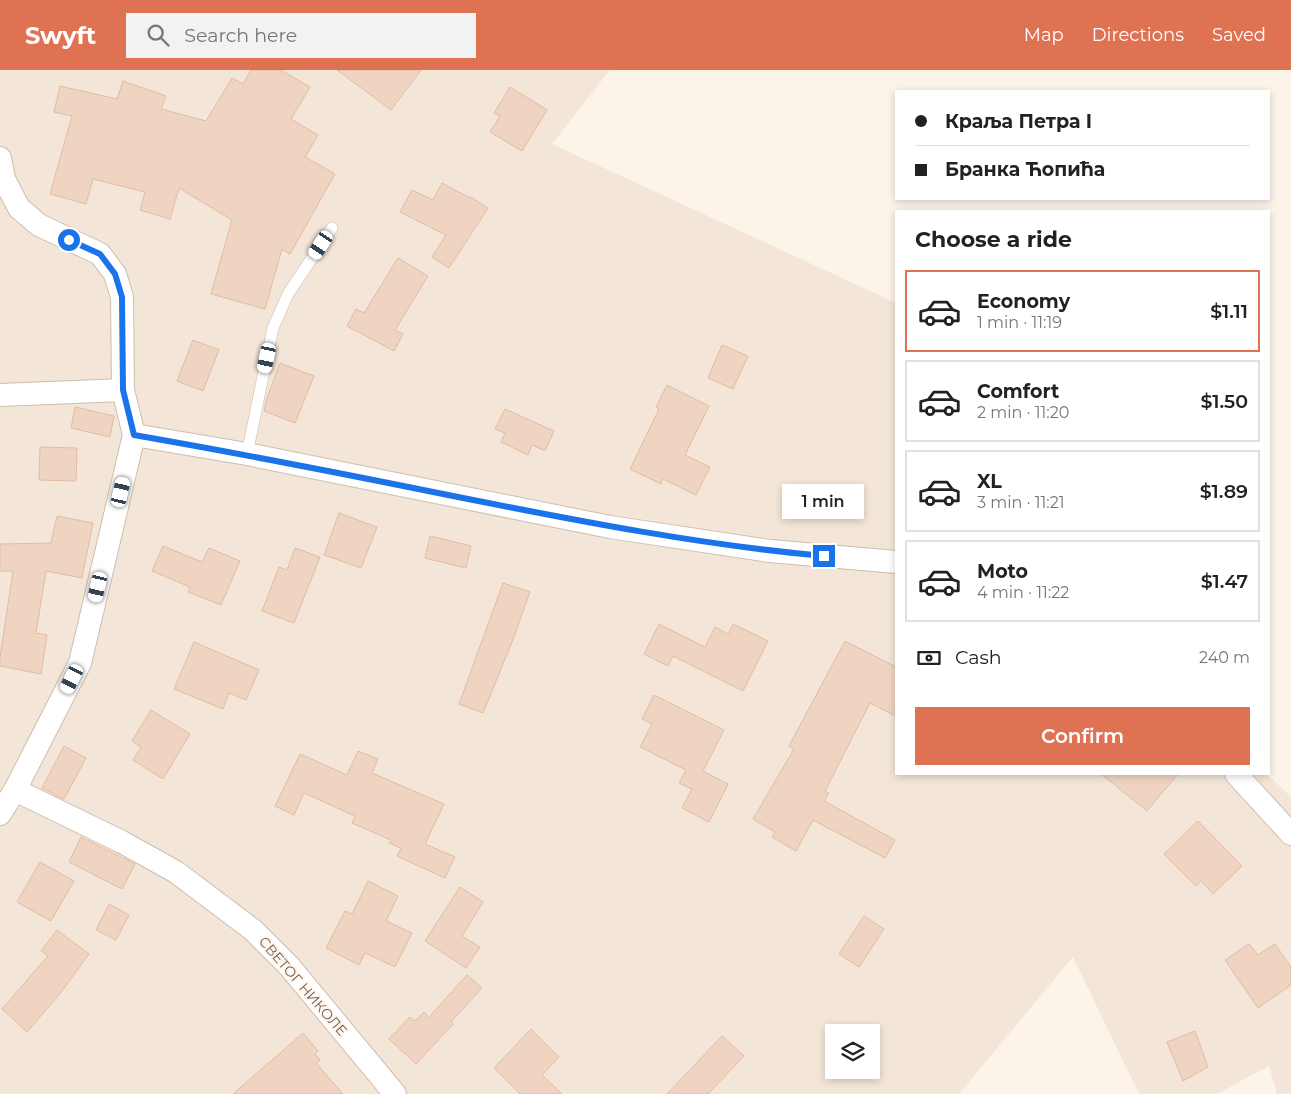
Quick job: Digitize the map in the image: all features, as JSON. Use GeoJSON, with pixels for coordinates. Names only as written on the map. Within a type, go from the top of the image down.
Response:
{"type":"FeatureCollection","features":[{"type":"Feature","properties":{"kind":"street"},"geometry":{"type":"LineString","coordinates":[[0,158],[4,179],[19,208],[39,225],[100,254],[115,274],[122,297],[123,390],[134,435],[80,663],[15,790],[0,814]]}},
{"type":"Feature","properties":{"kind":"street"},"geometry":{"type":"LineString","coordinates":[[0,395],[123,390]]}},
{"type":"Feature","properties":{"kind":"street"},"geometry":{"type":"LineString","coordinates":[[134,435],[247,454],[610,527],[770,551],[895,562]]}},
{"type":"Feature","properties":{"kind":"street"},"geometry":{"type":"LineString","coordinates":[[1237,775],[1291,834]]}},
{"type":"Feature","properties":{"kind":"street","name":"СВЕТОГ НИКОЛЕ"},"geometry":{"type":"LineString","coordinates":[[15,790],[122,842],[176,872],[253,930],[289,966],[395,1094]]}},
{"type":"Feature","properties":{"kind":"lane"},"geometry":{"type":"LineString","coordinates":[[247,454],[273,328],[288,294],[332,228]]}},
{"type":"Feature","properties":{"kind":"shaded area"},"geometry":{"type":"Polygon","coordinates":[[[0,70],[610,70],[552,144],[895,303],[895,775],[1268,775],[1291,797],[1291,1094],[1277,1094],[1269,1066],[1217,1094],[1139,1094],[1073,957],[959,1094],[0,1094],[0,70]]]}},
{"type":"Feature","properties":{"kind":"building"},"geometry":{"type":"Polygon","coordinates":[[[251,70],[281,70],[310,87],[291,119],[318,135],[305,157],[335,174],[290,254],[282,249],[265,309],[211,294],[232,220],[179,188],[170,219],[140,210],[145,192],[93,179],[86,204],[50,194],[72,116],[54,112],[60,86],[117,99],[123,81],[166,96],[161,109],[206,121],[232,78],[243,84],[251,70]]]}},
{"type":"Feature","properties":{"kind":"building"},"geometry":{"type":"Polygon","coordinates":[[[337,70],[421,70],[391,110],[337,70]]]}},
{"type":"Feature","properties":{"kind":"building"},"geometry":{"type":"Polygon","coordinates":[[[510,87],[547,110],[522,151],[490,132],[500,116],[494,113],[510,87]]]}},
{"type":"Feature","properties":{"kind":"building"},"geometry":{"type":"Polygon","coordinates":[[[442,183],[471,197],[488,208],[449,268],[432,257],[446,235],[400,212],[412,190],[433,200],[442,183]]]}},
{"type":"Feature","properties":{"kind":"building"},"geometry":{"type":"Polygon","coordinates":[[[398,258],[428,276],[395,330],[403,334],[394,351],[347,326],[356,309],[364,313],[398,258]]]}},
{"type":"Feature","properties":{"kind":"building"},"geometry":{"type":"Polygon","coordinates":[[[193,340],[219,350],[203,391],[177,381],[193,340]]]}},
{"type":"Feature","properties":{"kind":"building"},"geometry":{"type":"Polygon","coordinates":[[[722,345],[748,356],[733,389],[708,378],[722,345]]]}},
{"type":"Feature","properties":{"kind":"building"},"geometry":{"type":"Polygon","coordinates":[[[280,363],[314,376],[295,423],[264,411],[280,363]]]}},
{"type":"Feature","properties":{"kind":"building"},"geometry":{"type":"Polygon","coordinates":[[[667,385],[709,406],[685,455],[710,467],[696,495],[663,479],[661,484],[630,469],[659,409],[656,407],[667,385]]]}},
{"type":"Feature","properties":{"kind":"building"},"geometry":{"type":"Polygon","coordinates":[[[75,407],[114,416],[110,437],[71,428],[75,407]]]}},
{"type":"Feature","properties":{"kind":"building"},"geometry":{"type":"Polygon","coordinates":[[[505,409],[554,431],[545,451],[532,445],[528,455],[501,442],[505,433],[495,429],[505,409]]]}},
{"type":"Feature","properties":{"kind":"building"},"geometry":{"type":"Polygon","coordinates":[[[40,447],[77,448],[76,481],[39,480],[40,447]]]}},
{"type":"Feature","properties":{"kind":"building"},"geometry":{"type":"Polygon","coordinates":[[[339,513],[377,527],[361,568],[324,555],[339,513]]]}},
{"type":"Feature","properties":{"kind":"building"},"geometry":{"type":"Polygon","coordinates":[[[57,516],[93,523],[82,578],[46,571],[36,633],[47,635],[41,674],[0,666],[13,571],[0,571],[0,544],[51,543],[57,516]]]}},
{"type":"Feature","properties":{"kind":"building"},"geometry":{"type":"Polygon","coordinates":[[[430,536],[471,546],[466,568],[425,558],[430,536]]]}},
{"type":"Feature","properties":{"kind":"building"},"geometry":{"type":"Polygon","coordinates":[[[163,546],[202,562],[209,548],[240,561],[221,605],[188,592],[190,587],[152,571],[163,546]]]}},
{"type":"Feature","properties":{"kind":"building"},"geometry":{"type":"Polygon","coordinates":[[[295,548],[320,557],[294,623],[262,611],[279,567],[287,570],[295,548]]]}},
{"type":"Feature","properties":{"kind":"building"},"geometry":{"type":"Polygon","coordinates":[[[503,583],[530,592],[483,713],[459,704],[503,583]]]}},
{"type":"Feature","properties":{"kind":"building"},"geometry":{"type":"Polygon","coordinates":[[[659,624],[705,647],[715,627],[728,634],[733,624],[768,641],[743,691],[673,656],[668,666],[644,654],[659,624]]]}},
{"type":"Feature","properties":{"kind":"building"},"geometry":{"type":"Polygon","coordinates":[[[845,641],[895,666],[895,716],[870,703],[825,791],[829,793],[824,801],[895,840],[885,858],[813,820],[796,851],[772,837],[775,832],[753,819],[794,749],[789,746],[845,641]]]}},
{"type":"Feature","properties":{"kind":"building"},"geometry":{"type":"Polygon","coordinates":[[[194,642],[259,670],[246,700],[229,693],[223,709],[174,689],[194,642]]]}},
{"type":"Feature","properties":{"kind":"building"},"geometry":{"type":"Polygon","coordinates":[[[654,695],[724,730],[703,771],[728,784],[709,822],[682,808],[692,789],[679,783],[686,770],[640,747],[652,724],[642,719],[654,695]]]}},
{"type":"Feature","properties":{"kind":"building"},"geometry":{"type":"Polygon","coordinates":[[[151,710],[190,734],[163,779],[133,760],[141,747],[132,741],[151,710]]]}},
{"type":"Feature","properties":{"kind":"building"},"geometry":{"type":"Polygon","coordinates":[[[64,746],[86,758],[64,799],[42,788],[64,746]]]}},
{"type":"Feature","properties":{"kind":"building"},"geometry":{"type":"Polygon","coordinates":[[[358,751],[378,759],[372,773],[444,804],[425,844],[455,857],[445,878],[397,856],[401,848],[389,843],[391,840],[352,823],[355,816],[304,793],[294,815],[275,806],[300,754],[347,775],[358,751]]]}},
{"type":"Feature","properties":{"kind":"building"},"geometry":{"type":"Polygon","coordinates":[[[1102,775],[1177,775],[1147,811],[1102,775]]]}},
{"type":"Feature","properties":{"kind":"building"},"geometry":{"type":"Polygon","coordinates":[[[1198,821],[1242,866],[1213,894],[1201,881],[1196,886],[1164,854],[1198,821]]]}},
{"type":"Feature","properties":{"kind":"building"},"geometry":{"type":"Polygon","coordinates":[[[81,837],[135,864],[122,889],[69,862],[81,837]]]}},
{"type":"Feature","properties":{"kind":"building"},"geometry":{"type":"Polygon","coordinates":[[[40,862],[74,881],[51,921],[17,902],[40,862]]]}},
{"type":"Feature","properties":{"kind":"building"},"geometry":{"type":"Polygon","coordinates":[[[368,881],[398,896],[386,921],[412,933],[395,967],[365,953],[359,965],[326,948],[345,911],[352,914],[368,881]]]}},
{"type":"Feature","properties":{"kind":"building"},"geometry":{"type":"Polygon","coordinates":[[[460,887],[483,902],[462,936],[480,947],[466,968],[425,941],[460,887]]]}},
{"type":"Feature","properties":{"kind":"building"},"geometry":{"type":"Polygon","coordinates":[[[109,904],[129,915],[116,940],[96,930],[109,904]]]}},
{"type":"Feature","properties":{"kind":"building"},"geometry":{"type":"Polygon","coordinates":[[[864,916],[884,929],[859,967],[839,954],[864,916]]]}},
{"type":"Feature","properties":{"kind":"building"},"geometry":{"type":"Polygon","coordinates":[[[57,930],[89,954],[59,995],[27,1032],[2,1009],[48,956],[41,951],[57,930]]]}},
{"type":"Feature","properties":{"kind":"building"},"geometry":{"type":"Polygon","coordinates":[[[1249,944],[1258,955],[1275,944],[1291,967],[1291,985],[1258,1008],[1225,960],[1249,944]]]}},
{"type":"Feature","properties":{"kind":"building"},"geometry":{"type":"Polygon","coordinates":[[[467,975],[482,988],[451,1022],[453,1024],[416,1064],[389,1039],[410,1017],[415,1021],[424,1012],[429,1017],[467,975]]]}},
{"type":"Feature","properties":{"kind":"building"},"geometry":{"type":"Polygon","coordinates":[[[531,1029],[559,1057],[542,1075],[562,1094],[520,1094],[494,1068],[531,1029]]]}},
{"type":"Feature","properties":{"kind":"building"},"geometry":{"type":"Polygon","coordinates":[[[1195,1031],[1208,1067],[1183,1081],[1167,1042],[1195,1031]]]}},
{"type":"Feature","properties":{"kind":"building"},"geometry":{"type":"Polygon","coordinates":[[[303,1033],[318,1051],[315,1054],[320,1060],[316,1063],[343,1094],[233,1094],[303,1033]]]}},
{"type":"Feature","properties":{"kind":"building"},"geometry":{"type":"Polygon","coordinates":[[[722,1036],[744,1056],[708,1094],[667,1094],[722,1036]]]}},
{"type":"Feature","properties":{"kind":"route"},"geometry":{"type":"LineString","coordinates":[[69,240],[100,254],[115,274],[122,297],[123,390],[134,435],[247,454],[610,527],[770,551],[824,556]]}}]}
